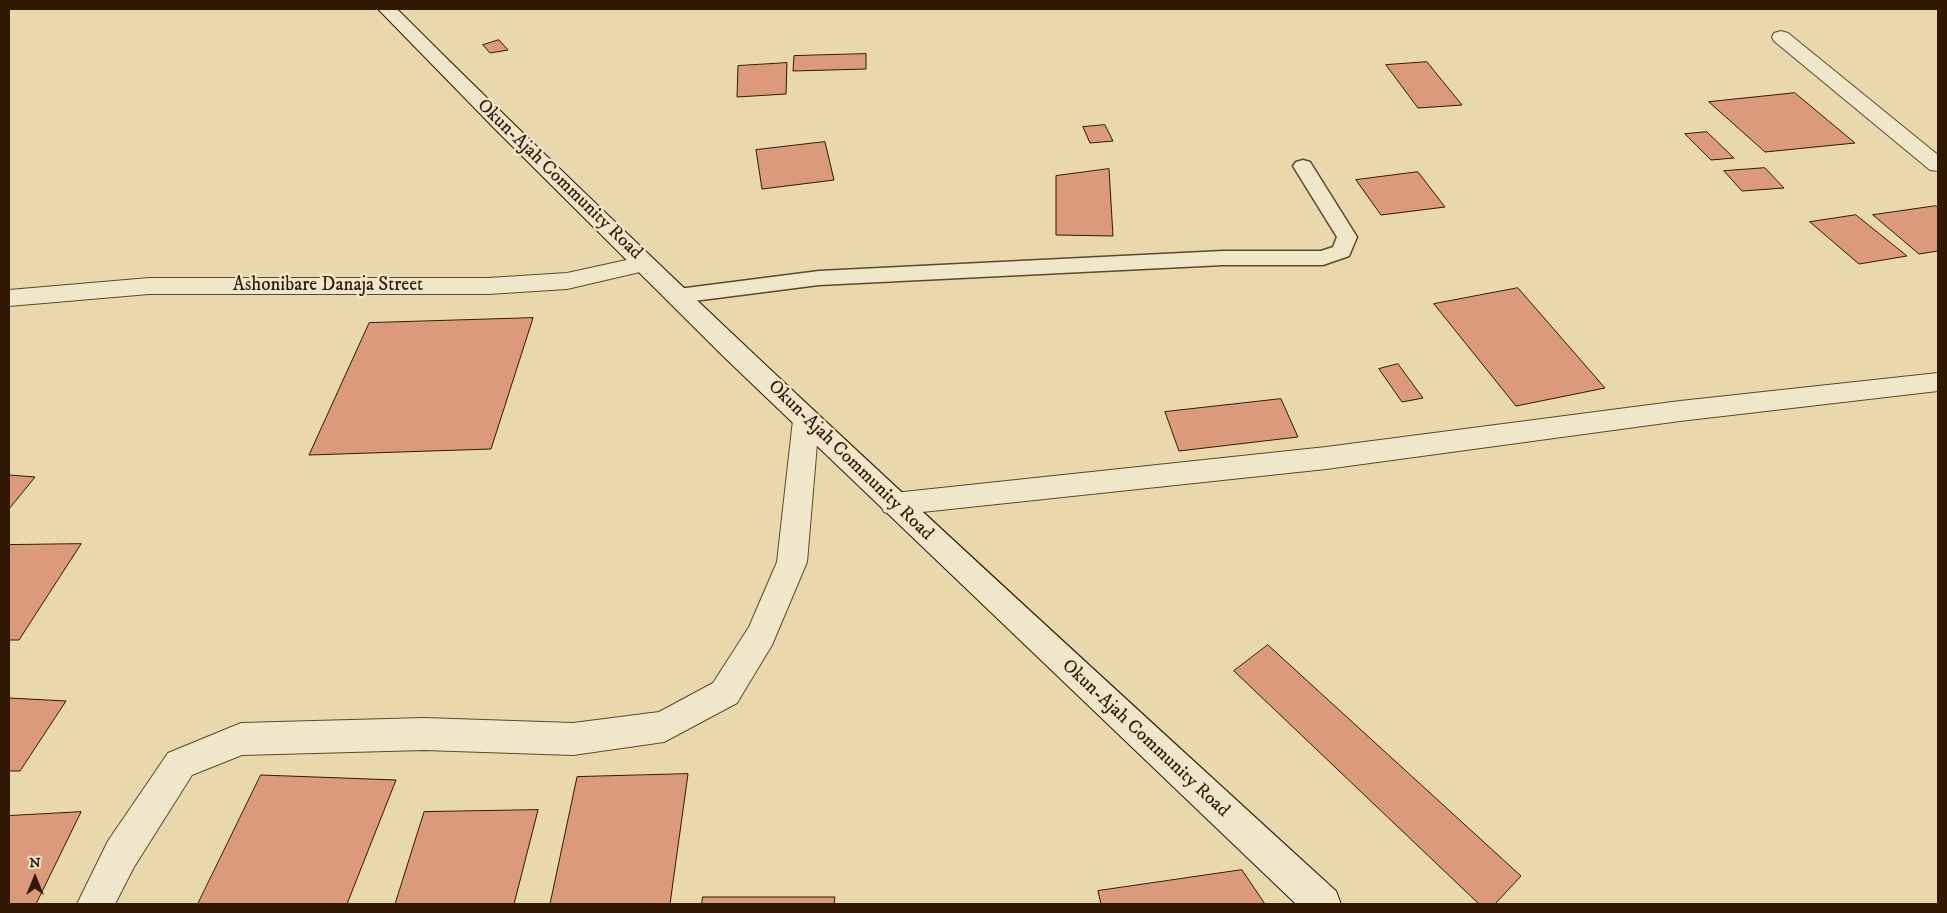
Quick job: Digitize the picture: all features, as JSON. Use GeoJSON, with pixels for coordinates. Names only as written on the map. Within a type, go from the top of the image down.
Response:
{"type":"FeatureCollection","features":[{"type":"Feature","properties":{"kind":"street","name":"Okun-Ajah Community Road"},"geometry":{"type":"LineString","coordinates":[[387,9],[502,126],[806,420],[1322,904]]}},
{"type":"Feature","properties":{"kind":"street"},"geometry":{"type":"LineString","coordinates":[[1781,37],[1938,165]]}},
{"type":"Feature","properties":{"kind":"street","name":"Ashonibare Danaja Street"},"geometry":{"type":"LineString","coordinates":[[9,298],[149,286],[528,284],[567,281],[645,264]]}},
{"type":"Feature","properties":{"kind":"street"},"geometry":{"type":"LineString","coordinates":[[894,504],[1326,458],[1680,411],[1938,382]]}},
{"type":"Feature","properties":{"kind":"street"},"geometry":{"type":"LineString","coordinates":[[95,904],[121,854],[180,764],[242,739],[424,734],[573,739],[664,727],[724,693],[761,635],[792,562],[806,420]]}},
{"type":"Feature","properties":{"kind":"lane"},"geometry":{"type":"LineString","coordinates":[[678,296],[819,278],[1185,260],[1323,258],[1342,251],[1347,237],[1303,166]]}},
{"type":"Feature","properties":{"kind":"building"},"geometry":{"type":"Polygon","coordinates":[[[499,40],[508,50],[490,53],[483,45],[499,40]]]}},
{"type":"Feature","properties":{"kind":"building"},"geometry":{"type":"Polygon","coordinates":[[[866,54],[866,69],[793,71],[794,56],[866,54]]]}},
{"type":"Feature","properties":{"kind":"building"},"geometry":{"type":"Polygon","coordinates":[[[1427,62],[1462,105],[1418,108],[1386,65],[1427,62]]]}},
{"type":"Feature","properties":{"kind":"building"},"geometry":{"type":"Polygon","coordinates":[[[787,63],[786,94],[737,97],[738,66],[787,63]]]}},
{"type":"Feature","properties":{"kind":"building"},"geometry":{"type":"Polygon","coordinates":[[[1795,93],[1855,143],[1765,152],[1709,102],[1795,93]]]}},
{"type":"Feature","properties":{"kind":"building"},"geometry":{"type":"Polygon","coordinates":[[[1105,125],[1113,141],[1090,143],[1083,127],[1105,125]]]}},
{"type":"Feature","properties":{"kind":"building"},"geometry":{"type":"Polygon","coordinates":[[[1707,132],[1734,158],[1711,160],[1685,134],[1707,132]]]}},
{"type":"Feature","properties":{"kind":"building"},"geometry":{"type":"Polygon","coordinates":[[[825,142],[834,180],[762,189],[756,150],[825,142]]]}},
{"type":"Feature","properties":{"kind":"building"},"geometry":{"type":"Polygon","coordinates":[[[1765,168],[1784,188],[1742,191],[1724,171],[1765,168]]]}},
{"type":"Feature","properties":{"kind":"building"},"geometry":{"type":"Polygon","coordinates":[[[1109,169],[1113,236],[1056,235],[1056,176],[1109,169]]]}},
{"type":"Feature","properties":{"kind":"building"},"geometry":{"type":"Polygon","coordinates":[[[1418,172],[1445,207],[1381,215],[1356,180],[1418,172]]]}},
{"type":"Feature","properties":{"kind":"building"},"geometry":{"type":"Polygon","coordinates":[[[1936,206],[1938,208],[1938,251],[1919,254],[1873,215],[1936,206]]]}},
{"type":"Feature","properties":{"kind":"building"},"geometry":{"type":"Polygon","coordinates":[[[1856,215],[1907,256],[1859,264],[1810,222],[1856,215]]]}},
{"type":"Feature","properties":{"kind":"building"},"geometry":{"type":"Polygon","coordinates":[[[1518,288],[1605,388],[1516,406],[1434,304],[1518,288]]]}},
{"type":"Feature","properties":{"kind":"building"},"geometry":{"type":"Polygon","coordinates":[[[533,318],[491,449],[309,455],[369,323],[533,318]]]}},
{"type":"Feature","properties":{"kind":"building"},"geometry":{"type":"Polygon","coordinates":[[[1398,364],[1423,398],[1402,402],[1379,369],[1398,364]]]}},
{"type":"Feature","properties":{"kind":"building"},"geometry":{"type":"Polygon","coordinates":[[[1281,399],[1298,437],[1179,451],[1165,412],[1281,399]]]}},
{"type":"Feature","properties":{"kind":"building"},"geometry":{"type":"Polygon","coordinates":[[[9,475],[35,477],[9,509],[9,475]]]}},
{"type":"Feature","properties":{"kind":"building"},"geometry":{"type":"Polygon","coordinates":[[[81,544],[19,640],[9,640],[9,545],[81,544]]]}},
{"type":"Feature","properties":{"kind":"building"},"geometry":{"type":"Polygon","coordinates":[[[1268,645],[1521,876],[1495,904],[1479,904],[1234,671],[1268,645]]]}},
{"type":"Feature","properties":{"kind":"building"},"geometry":{"type":"Polygon","coordinates":[[[9,698],[66,701],[20,771],[9,771],[9,698]]]}},
{"type":"Feature","properties":{"kind":"building"},"geometry":{"type":"Polygon","coordinates":[[[688,774],[670,904],[550,904],[577,777],[688,774]]]}},
{"type":"Feature","properties":{"kind":"building"},"geometry":{"type":"Polygon","coordinates":[[[261,775],[396,780],[347,904],[198,904],[261,775]]]}},
{"type":"Feature","properties":{"kind":"building"},"geometry":{"type":"Polygon","coordinates":[[[538,810],[514,904],[395,904],[424,812],[538,810]]]}},
{"type":"Feature","properties":{"kind":"building"},"geometry":{"type":"Polygon","coordinates":[[[81,812],[36,904],[9,904],[9,816],[81,812]]]}},
{"type":"Feature","properties":{"kind":"building"},"geometry":{"type":"Polygon","coordinates":[[[1242,870],[1265,904],[1101,904],[1098,891],[1242,870]]]}},
{"type":"Feature","properties":{"kind":"building"},"geometry":{"type":"Polygon","coordinates":[[[703,897],[835,897],[834,904],[702,904],[703,897]]]}}]}
